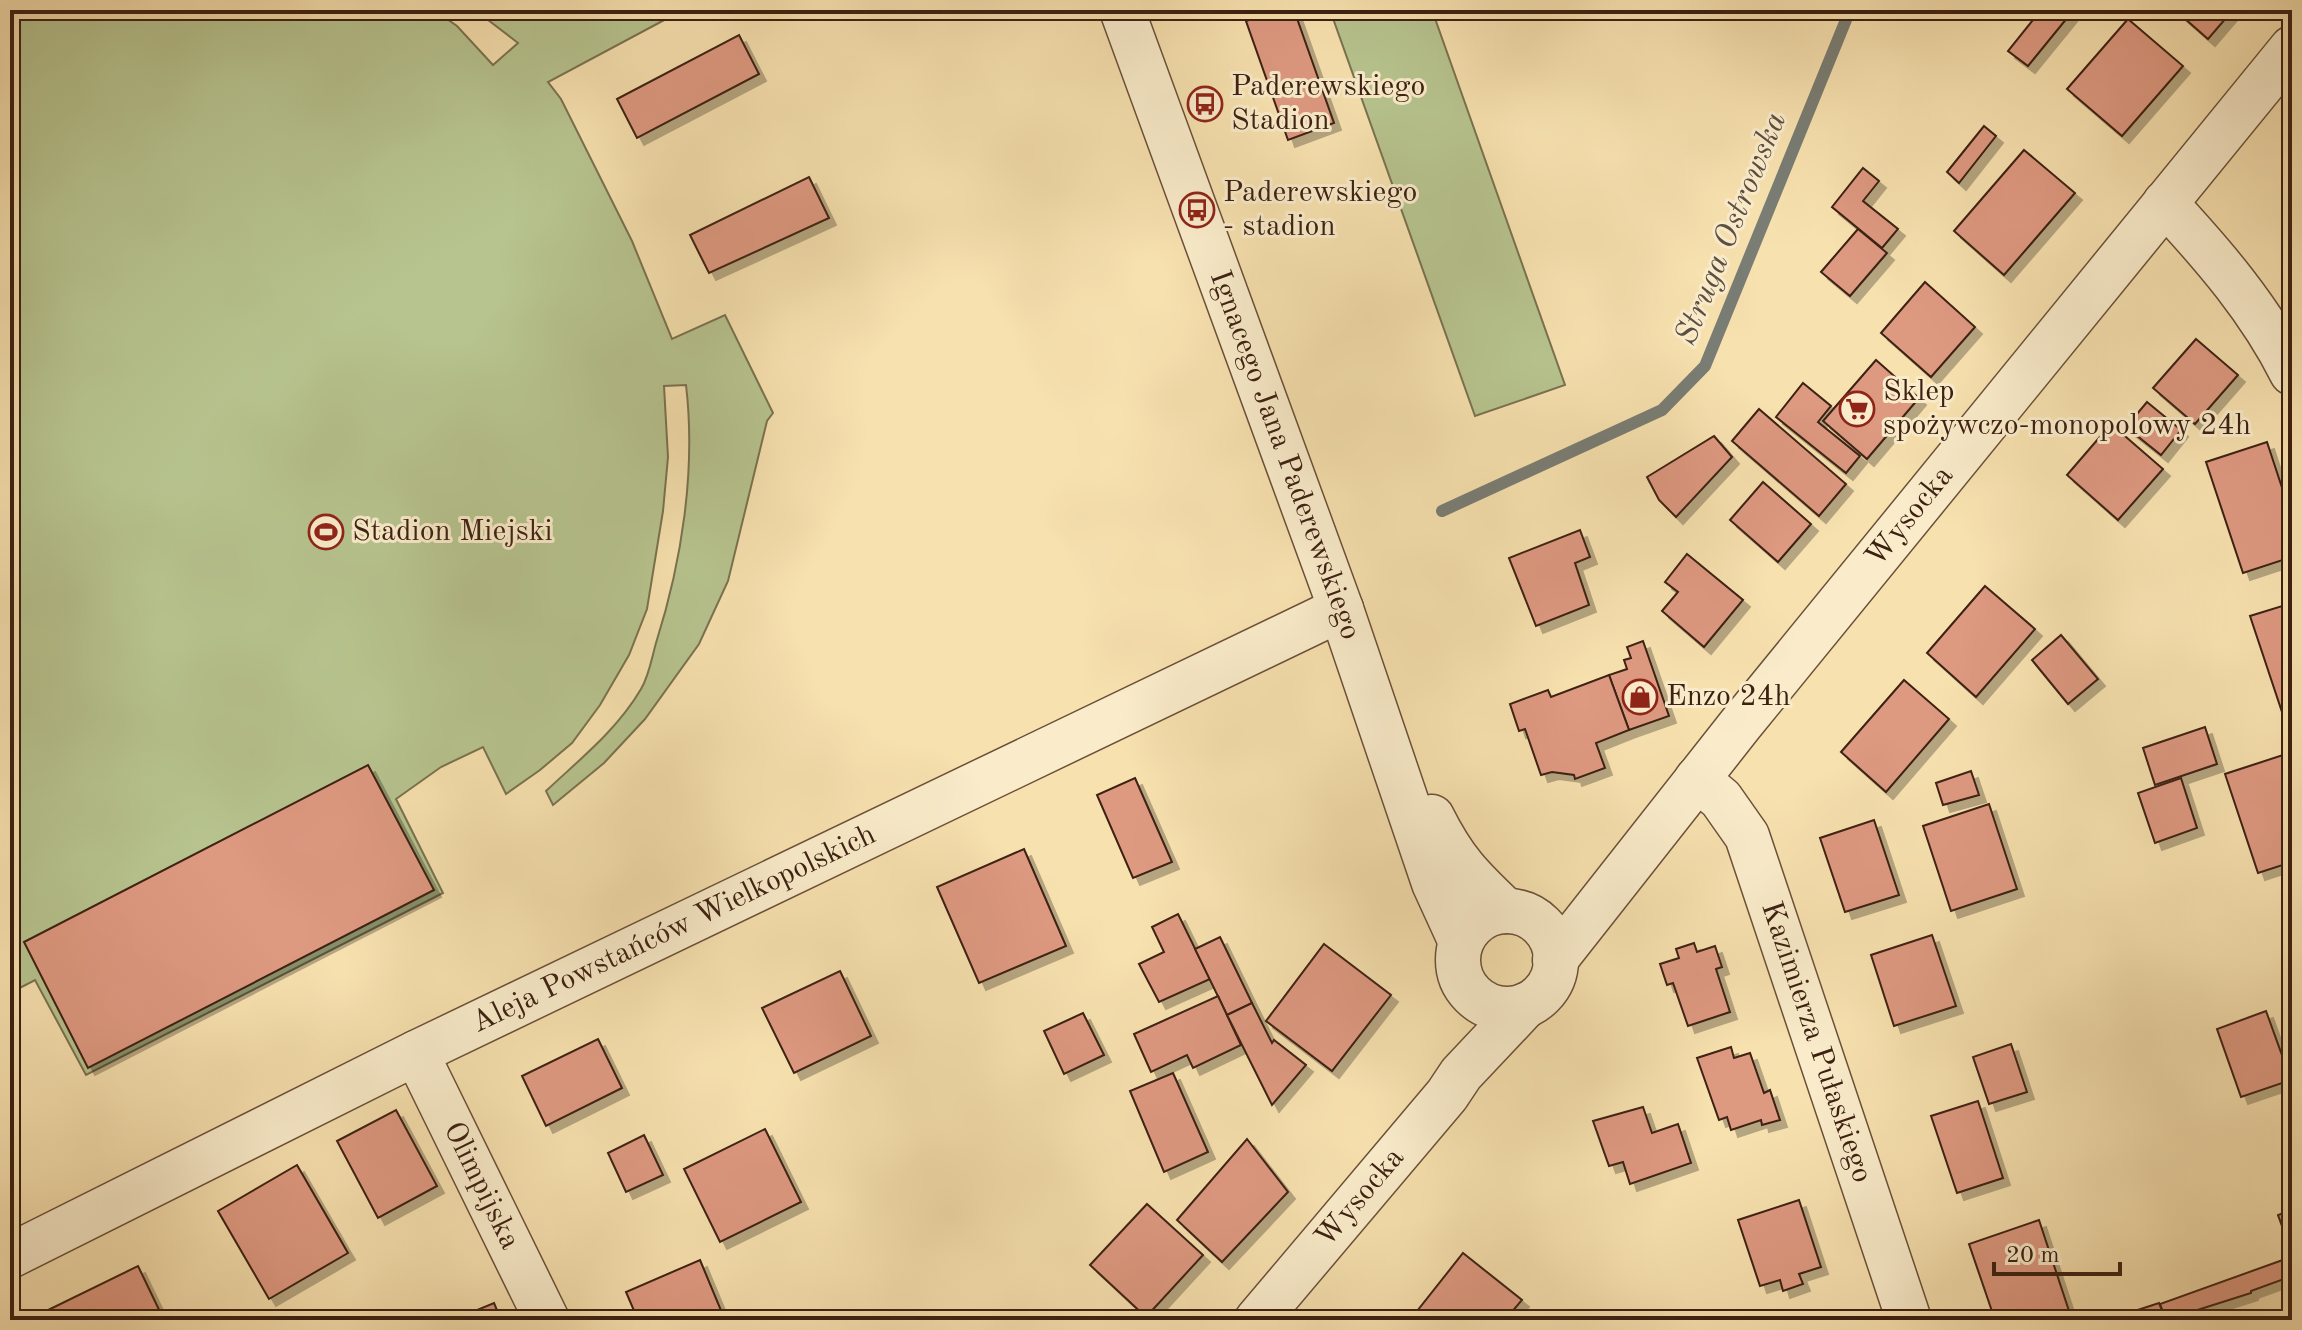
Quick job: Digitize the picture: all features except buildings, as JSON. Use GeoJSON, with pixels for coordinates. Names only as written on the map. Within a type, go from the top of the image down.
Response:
{"type":"FeatureCollection","features":[{"type":"Feature","properties":{"kind":"street","name":"Ignacego Jana Paderewskiego"},"geometry":{"type":"LineString","coordinates":[[1122,10],[1341,609],[1434,883],[1461,942]]}},
{"type":"Feature","properties":{"kind":"street","name":"Wysocka"},"geometry":{"type":"LineString","coordinates":[[1555,960],[1697,779],[2292,48]]}},
{"type":"Feature","properties":{"kind":"street"},"geometry":{"type":"LineString","coordinates":[[2165,203],[2219,262],[2243,294],[2292,373]]}},
{"type":"Feature","properties":{"kind":"street","name":"Aleja Powstańców Wielkopolskich"},"geometry":{"type":"LineString","coordinates":[[10,1256],[416,1053],[1341,609]]}},
{"type":"Feature","properties":{"kind":"street","name":"Ignacego Jana Paderewskiego"},"geometry":{"type":"LineString","coordinates":[[1380,719],[1450,852],[1465,873],[1520,915]]}},
{"type":"Feature","properties":{"kind":"street","name":"Kazimierza Pułaskiego"},"geometry":{"type":"LineString","coordinates":[[1697,779],[1721,799],[1747,836],[1909,1320]]}},
{"type":"Feature","properties":{"kind":"street","name":"Wysocka"},"geometry":{"type":"LineString","coordinates":[[1520,915],[1624,875]]}},
{"type":"Feature","properties":{"kind":"street"},"geometry":{"type":"LineString","coordinates":[[1488,915],[1520,915],[1552,941],[1555,960],[1548,987],[1526,1005],[1497,1008],[1472,995],[1459,970],[1461,942],[1479,920],[1488,915]]}},
{"type":"Feature","properties":{"kind":"street"},"geometry":{"type":"LineString","coordinates":[[1461,1074],[1472,995]]}},
{"type":"Feature","properties":{"kind":"street","name":"Wysocka"},"geometry":{"type":"LineString","coordinates":[[1257,1320],[1455,1086],[1461,1074],[1526,1005]]}},
{"type":"Feature","properties":{"kind":"street","name":"Olimpijska"},"geometry":{"type":"LineString","coordinates":[[416,1053],[547,1320]]}},
{"type":"Feature","properties":{"kind":"green space","name":"Stadion Miejski"},"geometry":{"type":"Polygon","coordinates":[[[10,10],[54,10],[56,14],[64,10],[434,10],[457,26],[493,65],[518,43],[475,10],[683,10],[548,82],[561,99],[632,241],[672,339],[725,315],[773,413],[767,421],[728,581],[699,644],[645,719],[604,763],[553,805],[546,791],[621,718],[641,689],[648,672],[680,548],[688,482],[686,385],[664,386],[668,457],[663,511],[647,609],[629,655],[600,705],[572,743],[506,794],[483,747],[441,767],[396,799],[443,893],[86,1075],[35,980],[10,993],[10,10]]]}},
{"type":"Feature","properties":{"kind":"green space"},"geometry":{"type":"Polygon","coordinates":[[[1330,10],[1432,10],[1565,385],[1475,416],[1330,10]]]}},
{"type":"Feature","properties":{"kind":"waterway","name":"Struga Ostrowska"},"geometry":{"type":"LineString","coordinates":[[1442,511],[1662,410],[1705,366],[1850,10]]}},
{"type":"Feature","properties":{"kind":"place","name":"Paderewskiego Stadion"},"geometry":{"type":"Point","coordinates":[1205,104]}},
{"type":"Feature","properties":{"kind":"place","name":"Paderewskiego - stadion"},"geometry":{"type":"Point","coordinates":[1197,210]}},
{"type":"Feature","properties":{"kind":"place","name":"Sklep spożywczo-monopolowy 24h"},"geometry":{"type":"Point","coordinates":[1857,409]}},
{"type":"Feature","properties":{"kind":"place","name":"Stadion Miejski"},"geometry":{"type":"Point","coordinates":[326,532]}},
{"type":"Feature","properties":{"kind":"place","name":"Enzo 24h"},"geometry":{"type":"Point","coordinates":[1640,697]}}]}
